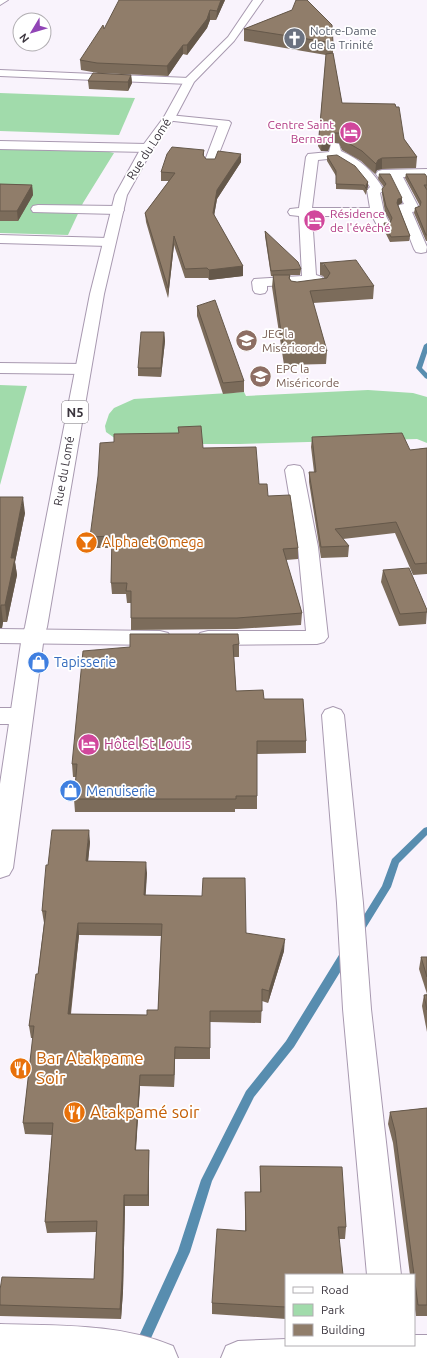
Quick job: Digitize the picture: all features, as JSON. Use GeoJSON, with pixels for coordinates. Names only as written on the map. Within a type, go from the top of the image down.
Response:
{"type":"FeatureCollection","features":[{"type":"Feature","properties":{"kind":"main road","name":"Rue du Lomé"},"geometry":{"type":"LineString","coordinates":[[0,868],[11,716],[36,627],[97,294],[108,242],[121,194],[147,148],[169,118],[189,81],[230,39],[258,0]]}},
{"type":"Feature","properties":{"kind":"main road"},"geometry":{"type":"LineString","coordinates":[[0,73],[189,81]]}},
{"type":"Feature","properties":{"kind":"main road"},"geometry":{"type":"LineString","coordinates":[[169,118],[224,124],[210,163]]}},
{"type":"Feature","properties":{"kind":"main road"},"geometry":{"type":"LineString","coordinates":[[0,144],[147,148]]}},
{"type":"Feature","properties":{"kind":"main road"},"geometry":{"type":"LineString","coordinates":[[311,280],[300,212],[312,157],[335,155],[335,150],[358,164],[368,174],[378,190],[373,190],[377,212],[383,224]]}},
{"type":"Feature","properties":{"kind":"main road"},"geometry":{"type":"LineString","coordinates":[[368,174],[427,174]]}},
{"type":"Feature","properties":{"kind":"main road"},"geometry":{"type":"LineString","coordinates":[[395,174],[413,208],[404,208],[421,248]]}},
{"type":"Feature","properties":{"kind":"main road"},"geometry":{"type":"LineString","coordinates":[[38,209],[117,210]]}},
{"type":"Feature","properties":{"kind":"main road"},"geometry":{"type":"LineString","coordinates":[[300,212],[377,212]]}},
{"type":"Feature","properties":{"kind":"main road"},"geometry":{"type":"LineString","coordinates":[[0,239],[108,242]]}},
{"type":"Feature","properties":{"kind":"main road"},"geometry":{"type":"LineString","coordinates":[[260,290],[259,282],[317,280],[321,286],[297,289]]}},
{"type":"Feature","properties":{"kind":"main road"},"geometry":{"type":"LineString","coordinates":[[0,368],[83,369]]}},
{"type":"Feature","properties":{"kind":"main road"},"geometry":{"type":"LineString","coordinates":[[0,636],[184,638],[316,637],[308,547],[294,470]]}},
{"type":"Feature","properties":{"kind":"main road"},"geometry":{"type":"LineString","coordinates":[[333,715],[350,903],[357,1009],[384,1274]]}},
{"type":"Feature","properties":{"kind":"main road"},"geometry":{"type":"LineString","coordinates":[[0,1341],[104,1345],[161,1358]]}},
{"type":"Feature","properties":{"kind":"main road"},"geometry":{"type":"LineString","coordinates":[[238,1358],[427,1352]]}},
{"type":"Feature","properties":{"kind":"green space"},"geometry":{"type":"Polygon","coordinates":[[[0,93],[135,98],[119,135],[0,131],[0,93]]]}},
{"type":"Feature","properties":{"kind":"green space"},"geometry":{"type":"Polygon","coordinates":[[[0,149],[105,151],[114,153],[83,203],[68,235],[0,233],[0,149]]]}},
{"type":"Feature","properties":{"kind":"green space"},"geometry":{"type":"Polygon","coordinates":[[[0,385],[27,386],[0,485],[0,385]]]}},
{"type":"Feature","properties":{"kind":"green space"},"geometry":{"type":"Polygon","coordinates":[[[368,390],[413,393],[427,397],[427,443],[417,439],[203,444],[201,436],[116,439],[106,432],[105,426],[109,414],[114,408],[134,399],[244,392],[246,396],[368,390]]]}},
{"type":"Feature","properties":{"kind":"building"},"geometry":{"type":"Polygon","coordinates":[[[119,0],[221,0],[217,11],[210,10],[207,19],[187,45],[183,45],[167,66],[97,63],[80,60],[103,25],[104,29],[119,0]]]}},
{"type":"Feature","properties":{"kind":"building"},"geometry":{"type":"Polygon","coordinates":[[[296,0],[307,0],[332,25],[333,43],[244,29],[292,10],[296,0]]]}},
{"type":"Feature","properties":{"kind":"building"},"geometry":{"type":"Polygon","coordinates":[[[333,53],[342,103],[395,104],[396,107],[399,107],[404,139],[417,157],[382,158],[378,160],[376,164],[362,151],[343,140],[340,133],[331,133],[328,141],[322,141],[319,136],[326,54],[333,53]]]}},
{"type":"Feature","properties":{"kind":"building"},"geometry":{"type":"Polygon","coordinates":[[[93,73],[131,75],[128,82],[88,81],[93,73]]]}},
{"type":"Feature","properties":{"kind":"building"},"geometry":{"type":"Polygon","coordinates":[[[172,147],[204,150],[203,155],[206,159],[215,159],[218,151],[241,154],[217,190],[213,213],[243,266],[209,270],[207,268],[185,269],[174,236],[168,288],[145,213],[175,173],[161,172],[167,154],[172,147]]]}},
{"type":"Feature","properties":{"kind":"building"},"geometry":{"type":"Polygon","coordinates":[[[337,155],[355,166],[368,182],[366,185],[367,190],[364,185],[336,184],[336,171],[327,156],[337,155]]]}},
{"type":"Feature","properties":{"kind":"building"},"geometry":{"type":"Polygon","coordinates":[[[379,174],[390,174],[402,198],[398,199],[397,203],[410,236],[391,237],[384,223],[390,223],[392,218],[386,206],[382,189],[386,184],[379,174]]]}},
{"type":"Feature","properties":{"kind":"building"},"geometry":{"type":"Polygon","coordinates":[[[406,174],[425,174],[427,177],[427,185],[424,185],[427,190],[427,235],[415,208],[420,206],[421,202],[406,174]]]}},
{"type":"Feature","properties":{"kind":"building"},"geometry":{"type":"Polygon","coordinates":[[[0,184],[32,185],[17,211],[0,211],[0,184]]]}},
{"type":"Feature","properties":{"kind":"building"},"geometry":{"type":"Polygon","coordinates":[[[265,231],[298,262],[301,269],[271,271],[265,231]]]}},
{"type":"Feature","properties":{"kind":"building"},"geometry":{"type":"Polygon","coordinates":[[[356,260],[374,286],[310,291],[327,351],[284,353],[273,275],[290,275],[289,278],[291,281],[297,282],[327,278],[330,273],[324,264],[320,263],[356,260]]]}},
{"type":"Feature","properties":{"kind":"building"},"geometry":{"type":"Polygon","coordinates":[[[215,300],[244,381],[223,383],[197,306],[215,300]]]}},
{"type":"Feature","properties":{"kind":"building"},"geometry":{"type":"Polygon","coordinates":[[[141,332],[164,332],[161,368],[138,368],[141,332]]]}},
{"type":"Feature","properties":{"kind":"building"},"geometry":{"type":"Polygon","coordinates":[[[201,426],[203,448],[256,447],[259,484],[267,484],[268,496],[290,495],[298,548],[283,549],[302,613],[237,618],[131,618],[131,591],[126,591],[127,583],[111,583],[112,536],[90,537],[98,476],[100,443],[114,442],[114,434],[179,433],[178,427],[201,426]]]}},
{"type":"Feature","properties":{"kind":"building"},"geometry":{"type":"Polygon","coordinates":[[[402,433],[410,450],[427,448],[427,563],[415,564],[396,522],[335,529],[349,546],[321,547],[309,472],[316,472],[312,437],[402,433]]]}},
{"type":"Feature","properties":{"kind":"building"},"geometry":{"type":"Polygon","coordinates":[[[0,497],[23,497],[11,558],[15,558],[5,605],[1,605],[0,611],[0,497]]]}},
{"type":"Feature","properties":{"kind":"building"},"geometry":{"type":"Polygon","coordinates":[[[409,568],[427,612],[400,614],[383,570],[409,568]]]}},
{"type":"Feature","properties":{"kind":"building"},"geometry":{"type":"Polygon","coordinates":[[[130,634],[238,634],[239,644],[233,645],[236,691],[263,690],[264,699],[303,699],[306,741],[257,741],[257,796],[236,796],[236,799],[74,799],[77,764],[72,764],[83,651],[130,647],[130,634]]]}},
{"type":"Feature","properties":{"kind":"building"},"geometry":{"type":"Polygon","coordinates":[[[52,830],[89,830],[86,861],[146,862],[144,895],[202,896],[203,878],[245,878],[246,933],[285,939],[269,991],[262,989],[262,1011],[210,1011],[210,1048],[175,1047],[174,1075],[140,1075],[135,1150],[149,1150],[148,1195],[124,1195],[120,1309],[0,1305],[2,1277],[94,1279],[97,1221],[45,1222],[53,1123],[23,1123],[34,1026],[29,1026],[36,974],[38,974],[46,911],[42,911],[46,865],[48,865],[52,830]],[[78,923],[68,1014],[147,1015],[147,1010],[158,1010],[162,924],[78,923]]]}},
{"type":"Feature","properties":{"kind":"building"},"geometry":{"type":"Polygon","coordinates":[[[421,957],[427,957],[427,977],[421,957]]]}},
{"type":"Feature","properties":{"kind":"building"},"geometry":{"type":"Polygon","coordinates":[[[424,995],[427,995],[427,1010],[424,995]]]}},
{"type":"Feature","properties":{"kind":"building"},"geometry":{"type":"Polygon","coordinates":[[[427,1108],[427,1305],[418,1305],[395,1131],[390,1112],[427,1108]]]}},
{"type":"Feature","properties":{"kind":"building"},"geometry":{"type":"Polygon","coordinates":[[[260,1166],[342,1167],[346,1227],[338,1227],[343,1274],[285,1274],[285,1307],[212,1303],[217,1229],[246,1231],[245,1192],[261,1192],[260,1166]]]}},
{"type":"Feature","properties":{"kind":"waterway"},"geometry":{"type":"LineString","coordinates":[[427,345],[419,368],[427,377]]}},
{"type":"Feature","properties":{"kind":"waterway"},"geometry":{"type":"LineString","coordinates":[[359,931],[386,887],[395,861],[427,830]]}},
{"type":"Feature","properties":{"kind":"waterway"},"geometry":{"type":"LineString","coordinates":[[135,1358],[184,1252],[207,1180],[250,1094],[290,1044],[346,953]]}},
{"type":"Feature","properties":{"kind":"place","name":"Notre-Dame de la Trinité"},"geometry":{"type":"Point","coordinates":[295,38]}},
{"type":"Feature","properties":{"kind":"place","name":"Centre Saint Bernard"},"geometry":{"type":"Point","coordinates":[350,132]}},
{"type":"Feature","properties":{"kind":"place","name":"Résidence de l'évêché"},"geometry":{"type":"Point","coordinates":[315,221]}},
{"type":"Feature","properties":{"kind":"place","name":"JEC la Miséricorde"},"geometry":{"type":"Point","coordinates":[247,341]}},
{"type":"Feature","properties":{"kind":"place","name":"EPC la Miséricorde"},"geometry":{"type":"Point","coordinates":[261,376]}},
{"type":"Feature","properties":{"kind":"place","name":"Alpha et Omega"},"geometry":{"type":"Point","coordinates":[87,542]}},
{"type":"Feature","properties":{"kind":"place","name":"Tapisserie"},"geometry":{"type":"Point","coordinates":[39,662]}},
{"type":"Feature","properties":{"kind":"place","name":"Hôtel St Louis"},"geometry":{"type":"Point","coordinates":[89,744]}},
{"type":"Feature","properties":{"kind":"place","name":"Menuiserie"},"geometry":{"type":"Point","coordinates":[70,791]}},
{"type":"Feature","properties":{"kind":"place","name":"Bar Atakpame Soir"},"geometry":{"type":"Point","coordinates":[21,1068]}},
{"type":"Feature","properties":{"kind":"place","name":"Atakpamé soir"},"geometry":{"type":"Point","coordinates":[75,1112]}}]}
